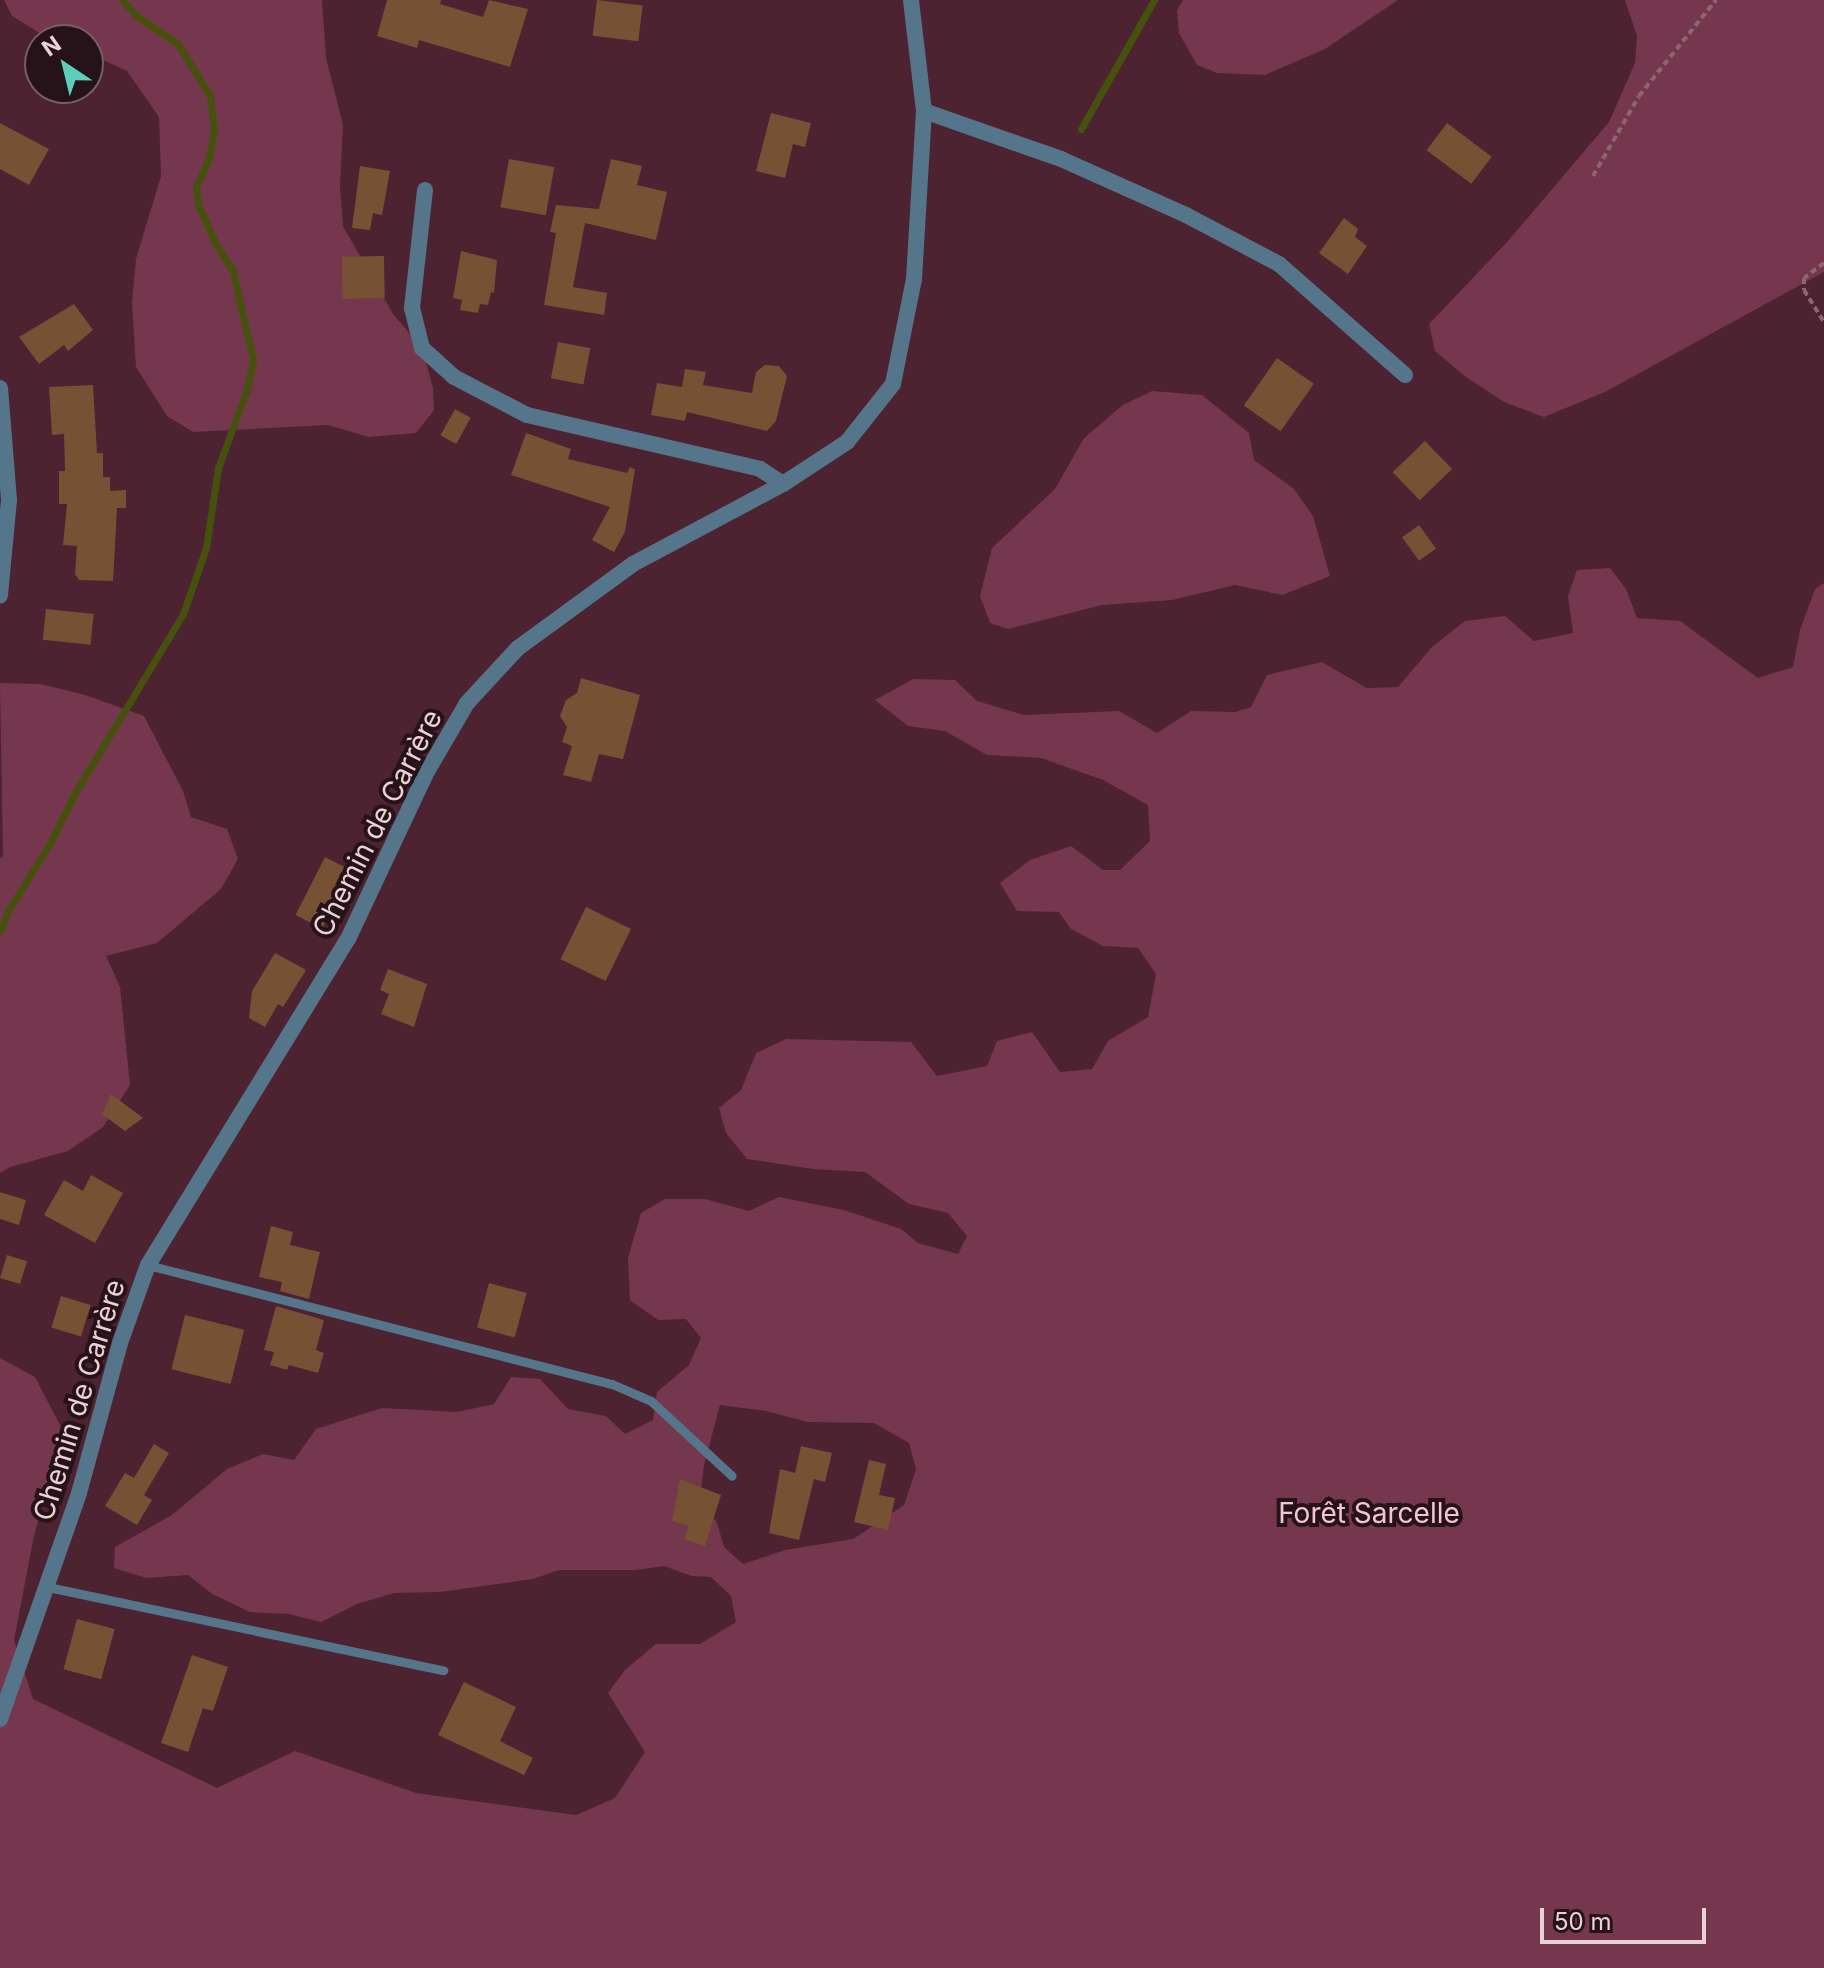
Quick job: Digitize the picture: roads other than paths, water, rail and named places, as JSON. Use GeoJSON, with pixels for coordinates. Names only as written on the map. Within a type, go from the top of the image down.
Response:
{"type":"FeatureCollection","features":[{"type":"Feature","properties":{"kind":"street","name":"Chemin de Carrère"},"geometry":{"type":"LineString","coordinates":[[0,1719],[79,1493],[120,1343],[148,1265],[348,939],[425,775],[467,703],[518,648],[633,564],[783,484],[847,442],[893,384],[914,279],[924,111],[911,0]]}},
{"type":"Feature","properties":{"kind":"street"},"geometry":{"type":"LineString","coordinates":[[924,111],[1061,159],[1186,215],[1279,264],[1405,375]]}},
{"type":"Feature","properties":{"kind":"street"},"geometry":{"type":"LineString","coordinates":[[425,190],[412,308],[422,348],[454,377],[527,415],[760,469],[783,484]]}},
{"type":"Feature","properties":{"kind":"street"},"geometry":{"type":"LineString","coordinates":[[0,388],[9,500],[0,596]]}},
{"type":"Feature","properties":{"kind":"lane"},"geometry":{"type":"LineString","coordinates":[[148,1265],[612,1384],[651,1401],[732,1476]]}},
{"type":"Feature","properties":{"kind":"lane"},"geometry":{"type":"LineString","coordinates":[[48,1587],[443,1670]]}},
{"type":"Feature","properties":{"kind":"waterway"},"geometry":{"type":"LineString","coordinates":[[0,931],[9,909],[49,845],[75,793],[183,614],[206,548],[218,468],[247,389],[253,360],[233,271],[216,245],[198,204],[196,187],[209,158],[214,129],[210,96],[178,44],[137,16],[122,0]]}},
{"type":"Feature","properties":{"kind":"waterway"},"geometry":{"type":"LineString","coordinates":[[1081,129],[1154,0]]}},
{"type":"Feature","properties":{"kind":"park label","name":"Forêt Sarcelle"},"geometry":{"type":"Point","coordinates":[1369,1513]}}]}
